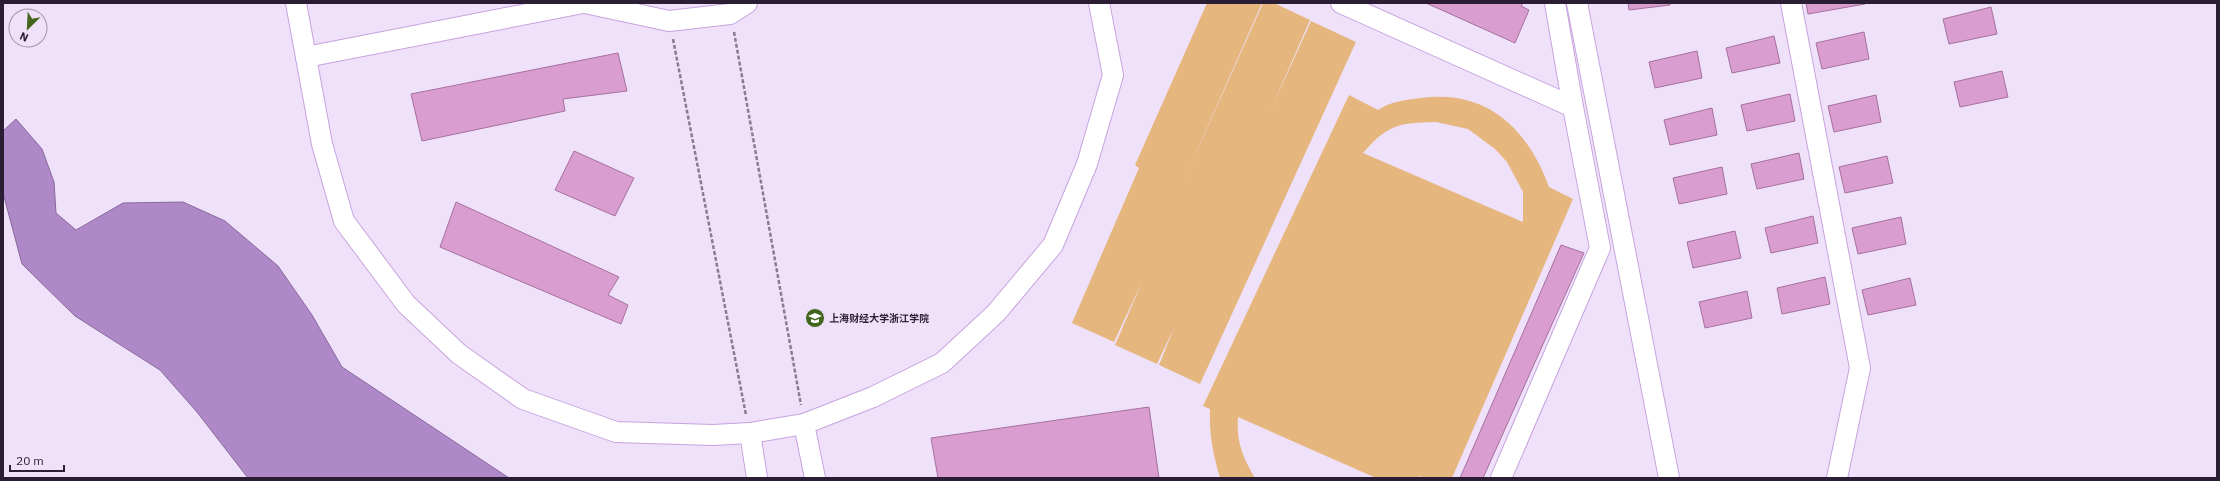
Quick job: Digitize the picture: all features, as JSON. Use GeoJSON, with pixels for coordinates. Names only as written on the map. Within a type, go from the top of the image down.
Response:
{"type":"FeatureCollection","features":[{"type":"Feature","properties":{"kind":"street"},"geometry":{"type":"LineString","coordinates":[[296,3],[322,144],[344,220],[406,304],[459,354],[523,399],[616,432],[713,436],[750,433],[804,424],[873,397],[942,363],[996,313],[1053,245],[1087,164],[1113,75],[1099,3]]}},
{"type":"Feature","properties":{"kind":"street"},"geometry":{"type":"LineString","coordinates":[[306,57],[512,10],[584,3],[669,21],[730,14],[747,3]]}},
{"type":"Feature","properties":{"kind":"street"},"geometry":{"type":"LineString","coordinates":[[1341,3],[1573,107]]}},
{"type":"Feature","properties":{"kind":"street"},"geometry":{"type":"LineString","coordinates":[[1501,478],[1600,248],[1573,107],[1556,3]]}},
{"type":"Feature","properties":{"kind":"street"},"geometry":{"type":"LineString","coordinates":[[1577,3],[1669,478]]}},
{"type":"Feature","properties":{"kind":"street"},"geometry":{"type":"LineString","coordinates":[[1791,3],[1860,368],[1837,478]]}},
{"type":"Feature","properties":{"kind":"street"},"geometry":{"type":"LineString","coordinates":[[804,424],[815,478]]}},
{"type":"Feature","properties":{"kind":"street"},"geometry":{"type":"LineString","coordinates":[[750,433],[757,478]]}},
{"type":"Feature","properties":{"kind":"path"},"geometry":{"type":"LineString","coordinates":[[730,14],[804,424]]}},
{"type":"Feature","properties":{"kind":"path"},"geometry":{"type":"LineString","coordinates":[[669,21],[750,433]]}},
{"type":"Feature","properties":{"kind":"shaded area"},"geometry":{"type":"Polygon","coordinates":[[[1207,3],[1262,3],[1181,187],[1263,3],[1274,3],[1310,20],[1269,114],[1311,21],[1356,42],[1200,384],[1159,365],[1174,328],[1157,364],[1115,345],[1143,280],[1114,342],[1072,323],[1139,168],[1135,165],[1207,3]]]}},
{"type":"Feature","properties":{"kind":"shaded area"},"geometry":{"type":"Polygon","coordinates":[[[1349,95],[1378,110],[1404,100],[1445,97],[1466,100],[1485,107],[1502,117],[1517,131],[1529,147],[1540,166],[1549,187],[1573,199],[1452,478],[1419,478],[1420,475],[1417,478],[1376,478],[1238,417],[1239,442],[1247,463],[1255,478],[1220,478],[1212,444],[1210,409],[1203,406],[1349,95]],[[1436,122],[1403,125],[1387,131],[1372,143],[1363,153],[1523,222],[1523,192],[1507,162],[1495,149],[1468,129],[1436,122]]]}},
{"type":"Feature","properties":{"kind":"shaded area"},"geometry":{"type":"Polygon","coordinates":[[[16,119],[42,149],[54,182],[56,213],[76,230],[123,203],[183,202],[225,221],[278,266],[312,315],[342,367],[509,478],[248,478],[197,412],[160,370],[75,316],[22,264],[3,193],[3,131],[16,119]]]}},
{"type":"Feature","properties":{"kind":"building"},"geometry":{"type":"Polygon","coordinates":[[[1426,3],[1523,3],[1521,6],[1529,10],[1515,43],[1426,3]]]}},
{"type":"Feature","properties":{"kind":"building"},"geometry":{"type":"Polygon","coordinates":[[[1628,3],[1670,3],[1670,5],[1629,10],[1628,3]]]}},
{"type":"Feature","properties":{"kind":"building"},"geometry":{"type":"Polygon","coordinates":[[[1806,3],[1865,3],[1865,4],[1808,14],[1806,3]]]}},
{"type":"Feature","properties":{"kind":"building"},"geometry":{"type":"Polygon","coordinates":[[[1991,7],[1997,34],[1949,44],[1943,19],[1991,7]]]}},
{"type":"Feature","properties":{"kind":"building"},"geometry":{"type":"Polygon","coordinates":[[[1864,32],[1869,59],[1822,69],[1816,43],[1864,32]]]}},
{"type":"Feature","properties":{"kind":"building"},"geometry":{"type":"Polygon","coordinates":[[[1774,36],[1780,63],[1732,73],[1726,48],[1774,36]]]}},
{"type":"Feature","properties":{"kind":"building"},"geometry":{"type":"Polygon","coordinates":[[[1697,51],[1702,78],[1655,88],[1649,62],[1697,51]]]}},
{"type":"Feature","properties":{"kind":"building"},"geometry":{"type":"Polygon","coordinates":[[[618,53],[627,91],[563,99],[565,111],[422,141],[411,94],[618,53]]]}},
{"type":"Feature","properties":{"kind":"building"},"geometry":{"type":"Polygon","coordinates":[[[2002,71],[2008,97],[1960,107],[1954,82],[2002,71]]]}},
{"type":"Feature","properties":{"kind":"building"},"geometry":{"type":"Polygon","coordinates":[[[1790,94],[1795,121],[1747,131],[1741,105],[1790,94]]]}},
{"type":"Feature","properties":{"kind":"building"},"geometry":{"type":"Polygon","coordinates":[[[1876,95],[1881,122],[1834,132],[1828,106],[1876,95]]]}},
{"type":"Feature","properties":{"kind":"building"},"geometry":{"type":"Polygon","coordinates":[[[1712,108],[1717,135],[1670,145],[1664,120],[1712,108]]]}},
{"type":"Feature","properties":{"kind":"building"},"geometry":{"type":"Polygon","coordinates":[[[574,151],[634,178],[615,216],[555,190],[574,151]]]}},
{"type":"Feature","properties":{"kind":"building"},"geometry":{"type":"Polygon","coordinates":[[[1799,153],[1804,179],[1757,189],[1751,164],[1799,153]]]}},
{"type":"Feature","properties":{"kind":"building"},"geometry":{"type":"Polygon","coordinates":[[[1887,156],[1893,183],[1845,193],[1839,167],[1887,156]]]}},
{"type":"Feature","properties":{"kind":"building"},"geometry":{"type":"Polygon","coordinates":[[[1722,167],[1727,194],[1679,204],[1673,178],[1722,167]]]}},
{"type":"Feature","properties":{"kind":"building"},"geometry":{"type":"Polygon","coordinates":[[[456,202],[619,277],[608,295],[628,305],[621,324],[440,247],[456,202]]]}},
{"type":"Feature","properties":{"kind":"building"},"geometry":{"type":"Polygon","coordinates":[[[1813,216],[1818,243],[1771,253],[1765,228],[1813,216]]]}},
{"type":"Feature","properties":{"kind":"building"},"geometry":{"type":"Polygon","coordinates":[[[1901,217],[1906,244],[1858,254],[1852,228],[1901,217]]]}},
{"type":"Feature","properties":{"kind":"building"},"geometry":{"type":"Polygon","coordinates":[[[1735,231],[1741,258],[1693,268],[1687,242],[1735,231]]]}},
{"type":"Feature","properties":{"kind":"building"},"geometry":{"type":"Polygon","coordinates":[[[1561,245],[1584,253],[1483,478],[1460,478],[1561,245]]]}},
{"type":"Feature","properties":{"kind":"building"},"geometry":{"type":"Polygon","coordinates":[[[1825,277],[1830,304],[1782,314],[1777,288],[1825,277]]]}},
{"type":"Feature","properties":{"kind":"building"},"geometry":{"type":"Polygon","coordinates":[[[1910,278],[1916,305],[1868,315],[1862,290],[1910,278]]]}},
{"type":"Feature","properties":{"kind":"building"},"geometry":{"type":"Polygon","coordinates":[[[1747,291],[1752,318],[1705,328],[1699,302],[1747,291]]]}},
{"type":"Feature","properties":{"kind":"building"},"geometry":{"type":"Polygon","coordinates":[[[1149,407],[1159,478],[938,478],[931,438],[1149,407]]]}},
{"type":"Feature","properties":{"kind":"place","name":"上海财经大学浙江学院"},"geometry":{"type":"Point","coordinates":[815,318]}}]}
